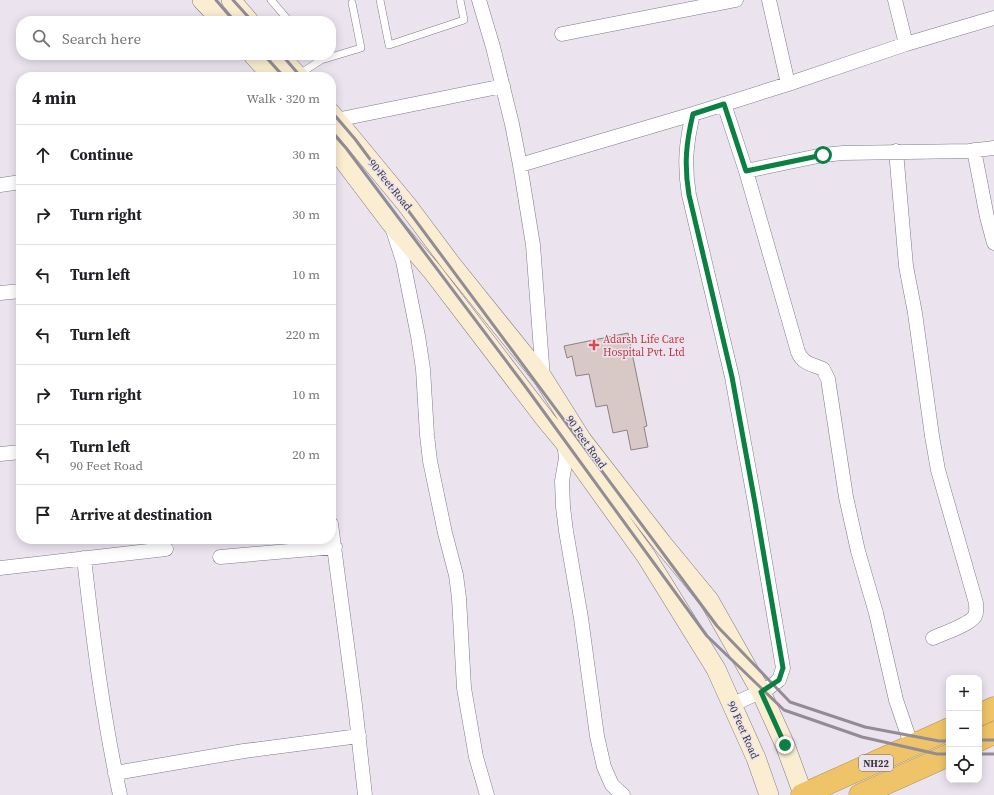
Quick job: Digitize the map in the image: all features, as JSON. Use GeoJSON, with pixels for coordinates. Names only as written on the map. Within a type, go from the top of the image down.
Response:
{"type":"FeatureCollection","features":[{"type":"Feature","properties":{"kind":"highway"},"geometry":{"type":"LineString","coordinates":[[982,714],[994,708]]}},
{"type":"Feature","properties":{"kind":"highway","name":"NH22"},"geometry":{"type":"LineString","coordinates":[[803,795],[946,730]]}},
{"type":"Feature","properties":{"kind":"highway"},"geometry":{"type":"LineString","coordinates":[[982,739],[994,733]]}},
{"type":"Feature","properties":{"kind":"highway","name":"NH22"},"geometry":{"type":"LineString","coordinates":[[860,795],[946,756]]}},
{"type":"Feature","properties":{"kind":"main road"},"geometry":{"type":"LineString","coordinates":[[202,0],[217,16]]}},
{"type":"Feature","properties":{"kind":"main road"},"geometry":{"type":"LineString","coordinates":[[236,2],[246,16]]}},
{"type":"Feature","properties":{"kind":"main road"},"geometry":{"type":"LineString","coordinates":[[258,60],[268,72]]}},
{"type":"Feature","properties":{"kind":"main road"},"geometry":{"type":"LineString","coordinates":[[284,60],[294,72]]}},
{"type":"Feature","properties":{"kind":"main road","name":"90 Feet Road"},"geometry":{"type":"LineString","coordinates":[[336,121],[407,204],[452,265],[544,378],[582,440],[662,543],[709,600],[761,692],[785,745],[803,795]]}},
{"type":"Feature","properties":{"kind":"main road","name":"90 Feet Road"},"geometry":{"type":"LineString","coordinates":[[336,151],[390,222],[432,271],[540,413],[564,442],[646,556],[716,669],[756,758],[768,795]]}},
{"type":"Feature","properties":{"kind":"street"},"geometry":{"type":"LineString","coordinates":[[479,0],[503,86],[520,165],[533,245],[544,378]]}},
{"type":"Feature","properties":{"kind":"street"},"geometry":{"type":"LineString","coordinates":[[562,34],[736,0]]}},
{"type":"Feature","properties":{"kind":"street"},"geometry":{"type":"LineString","coordinates":[[769,0],[788,84]]}},
{"type":"Feature","properties":{"kind":"street"},"geometry":{"type":"LineString","coordinates":[[895,0],[906,44]]}},
{"type":"Feature","properties":{"kind":"street"},"geometry":{"type":"LineString","coordinates":[[520,165],[693,114],[906,44],[994,18]]}},
{"type":"Feature","properties":{"kind":"street"},"geometry":{"type":"LineString","coordinates":[[336,117],[503,86]]}},
{"type":"Feature","properties":{"kind":"street"},"geometry":{"type":"LineString","coordinates":[[724,104],[746,171],[798,352],[800,357],[807,364],[823,369],[828,379],[846,497],[858,551],[876,613],[896,700],[912,747]]}},
{"type":"Feature","properties":{"kind":"street"},"geometry":{"type":"LineString","coordinates":[[693,114],[687,139],[686,158],[686,175],[689,195],[732,377],[783,668],[779,680],[761,692],[732,705]]}},
{"type":"Feature","properties":{"kind":"street"},"geometry":{"type":"LineString","coordinates":[[746,171],[823,155],[994,148]]}},
{"type":"Feature","properties":{"kind":"street"},"geometry":{"type":"LineString","coordinates":[[974,150],[984,205],[994,243]]}},
{"type":"Feature","properties":{"kind":"street"},"geometry":{"type":"LineString","coordinates":[[896,151],[906,266],[915,313],[938,470],[976,603],[974,617],[968,622],[933,638]]}},
{"type":"Feature","properties":{"kind":"street"},"geometry":{"type":"LineString","coordinates":[[0,185],[16,183]]}},
{"type":"Feature","properties":{"kind":"street"},"geometry":{"type":"LineString","coordinates":[[390,222],[403,261],[418,336],[423,369],[430,461],[445,533],[456,575],[459,598],[464,688],[476,757],[487,795]]}},
{"type":"Feature","properties":{"kind":"street"},"geometry":{"type":"LineString","coordinates":[[0,292],[16,291]]}},
{"type":"Feature","properties":{"kind":"street"},"geometry":{"type":"LineString","coordinates":[[564,442],[566,458],[562,481],[564,513],[581,618],[597,736],[604,767],[612,785],[623,795]]}},
{"type":"Feature","properties":{"kind":"street"},"geometry":{"type":"LineString","coordinates":[[0,454],[16,452]]}},
{"type":"Feature","properties":{"kind":"street"},"geometry":{"type":"LineString","coordinates":[[334,544],[365,795]]}},
{"type":"Feature","properties":{"kind":"street"},"geometry":{"type":"LineString","coordinates":[[220,557],[335,547]]}},
{"type":"Feature","properties":{"kind":"street"},"geometry":{"type":"LineString","coordinates":[[0,568],[166,549]]}},
{"type":"Feature","properties":{"kind":"street"},"geometry":{"type":"LineString","coordinates":[[84,558],[92,634],[108,734],[120,795]]}},
{"type":"Feature","properties":{"kind":"street"},"geometry":{"type":"LineString","coordinates":[[115,773],[259,749],[359,736]]}},
{"type":"Feature","properties":{"kind":"lane"},"geometry":{"type":"LineString","coordinates":[[271,0],[285,16]]}},
{"type":"Feature","properties":{"kind":"lane"},"geometry":{"type":"LineString","coordinates":[[380,0],[389,46],[464,20],[460,0]]}},
{"type":"Feature","properties":{"kind":"lane"},"geometry":{"type":"LineString","coordinates":[[336,54],[361,48],[352,3]]}},
{"type":"Feature","properties":{"kind":"lane"},"geometry":{"type":"LineString","coordinates":[[303,72],[317,60]]}},
{"type":"Feature","properties":{"kind":"building"},"geometry":{"type":"Polygon","coordinates":[[[628,333],[647,426],[644,427],[648,447],[631,450],[627,430],[613,433],[607,405],[596,407],[589,374],[576,376],[572,356],[567,358],[564,346],[628,333]]]}},
{"type":"Feature","properties":{"kind":"railway"},"geometry":{"type":"LineString","coordinates":[[216,0],[230,16]]}},
{"type":"Feature","properties":{"kind":"railway"},"geometry":{"type":"LineString","coordinates":[[233,0],[247,16]]}},
{"type":"Feature","properties":{"kind":"railway"},"geometry":{"type":"LineString","coordinates":[[269,60],[279,72]]}},
{"type":"Feature","properties":{"kind":"railway"},"geometry":{"type":"LineString","coordinates":[[286,60],[297,72]]}},
{"type":"Feature","properties":{"kind":"railway"},"geometry":{"type":"LineString","coordinates":[[336,117],[355,139],[717,626],[790,702],[865,727],[946,741]]}},
{"type":"Feature","properties":{"kind":"railway"},"geometry":{"type":"LineString","coordinates":[[336,137],[525,386],[707,636],[784,710],[862,737],[937,754],[946,754]]}},
{"type":"Feature","properties":{"kind":"railway"},"geometry":{"type":"LineString","coordinates":[[982,740],[994,740]]}},
{"type":"Feature","properties":{"kind":"railway"},"geometry":{"type":"LineString","coordinates":[[982,754],[994,754]]}},
{"type":"Feature","properties":{"kind":"place","name":"Adarsh Life Care Hospital Pvt. Ltd"},"geometry":{"type":"Point","coordinates":[594,345]}},
{"type":"Feature","properties":{"kind":"route"},"geometry":{"type":"LineString","coordinates":[[785,745],[761,692],[779,680],[783,668],[732,377],[689,195],[686,175],[687,139],[693,114],[724,104],[746,171],[823,155]]}}]}
